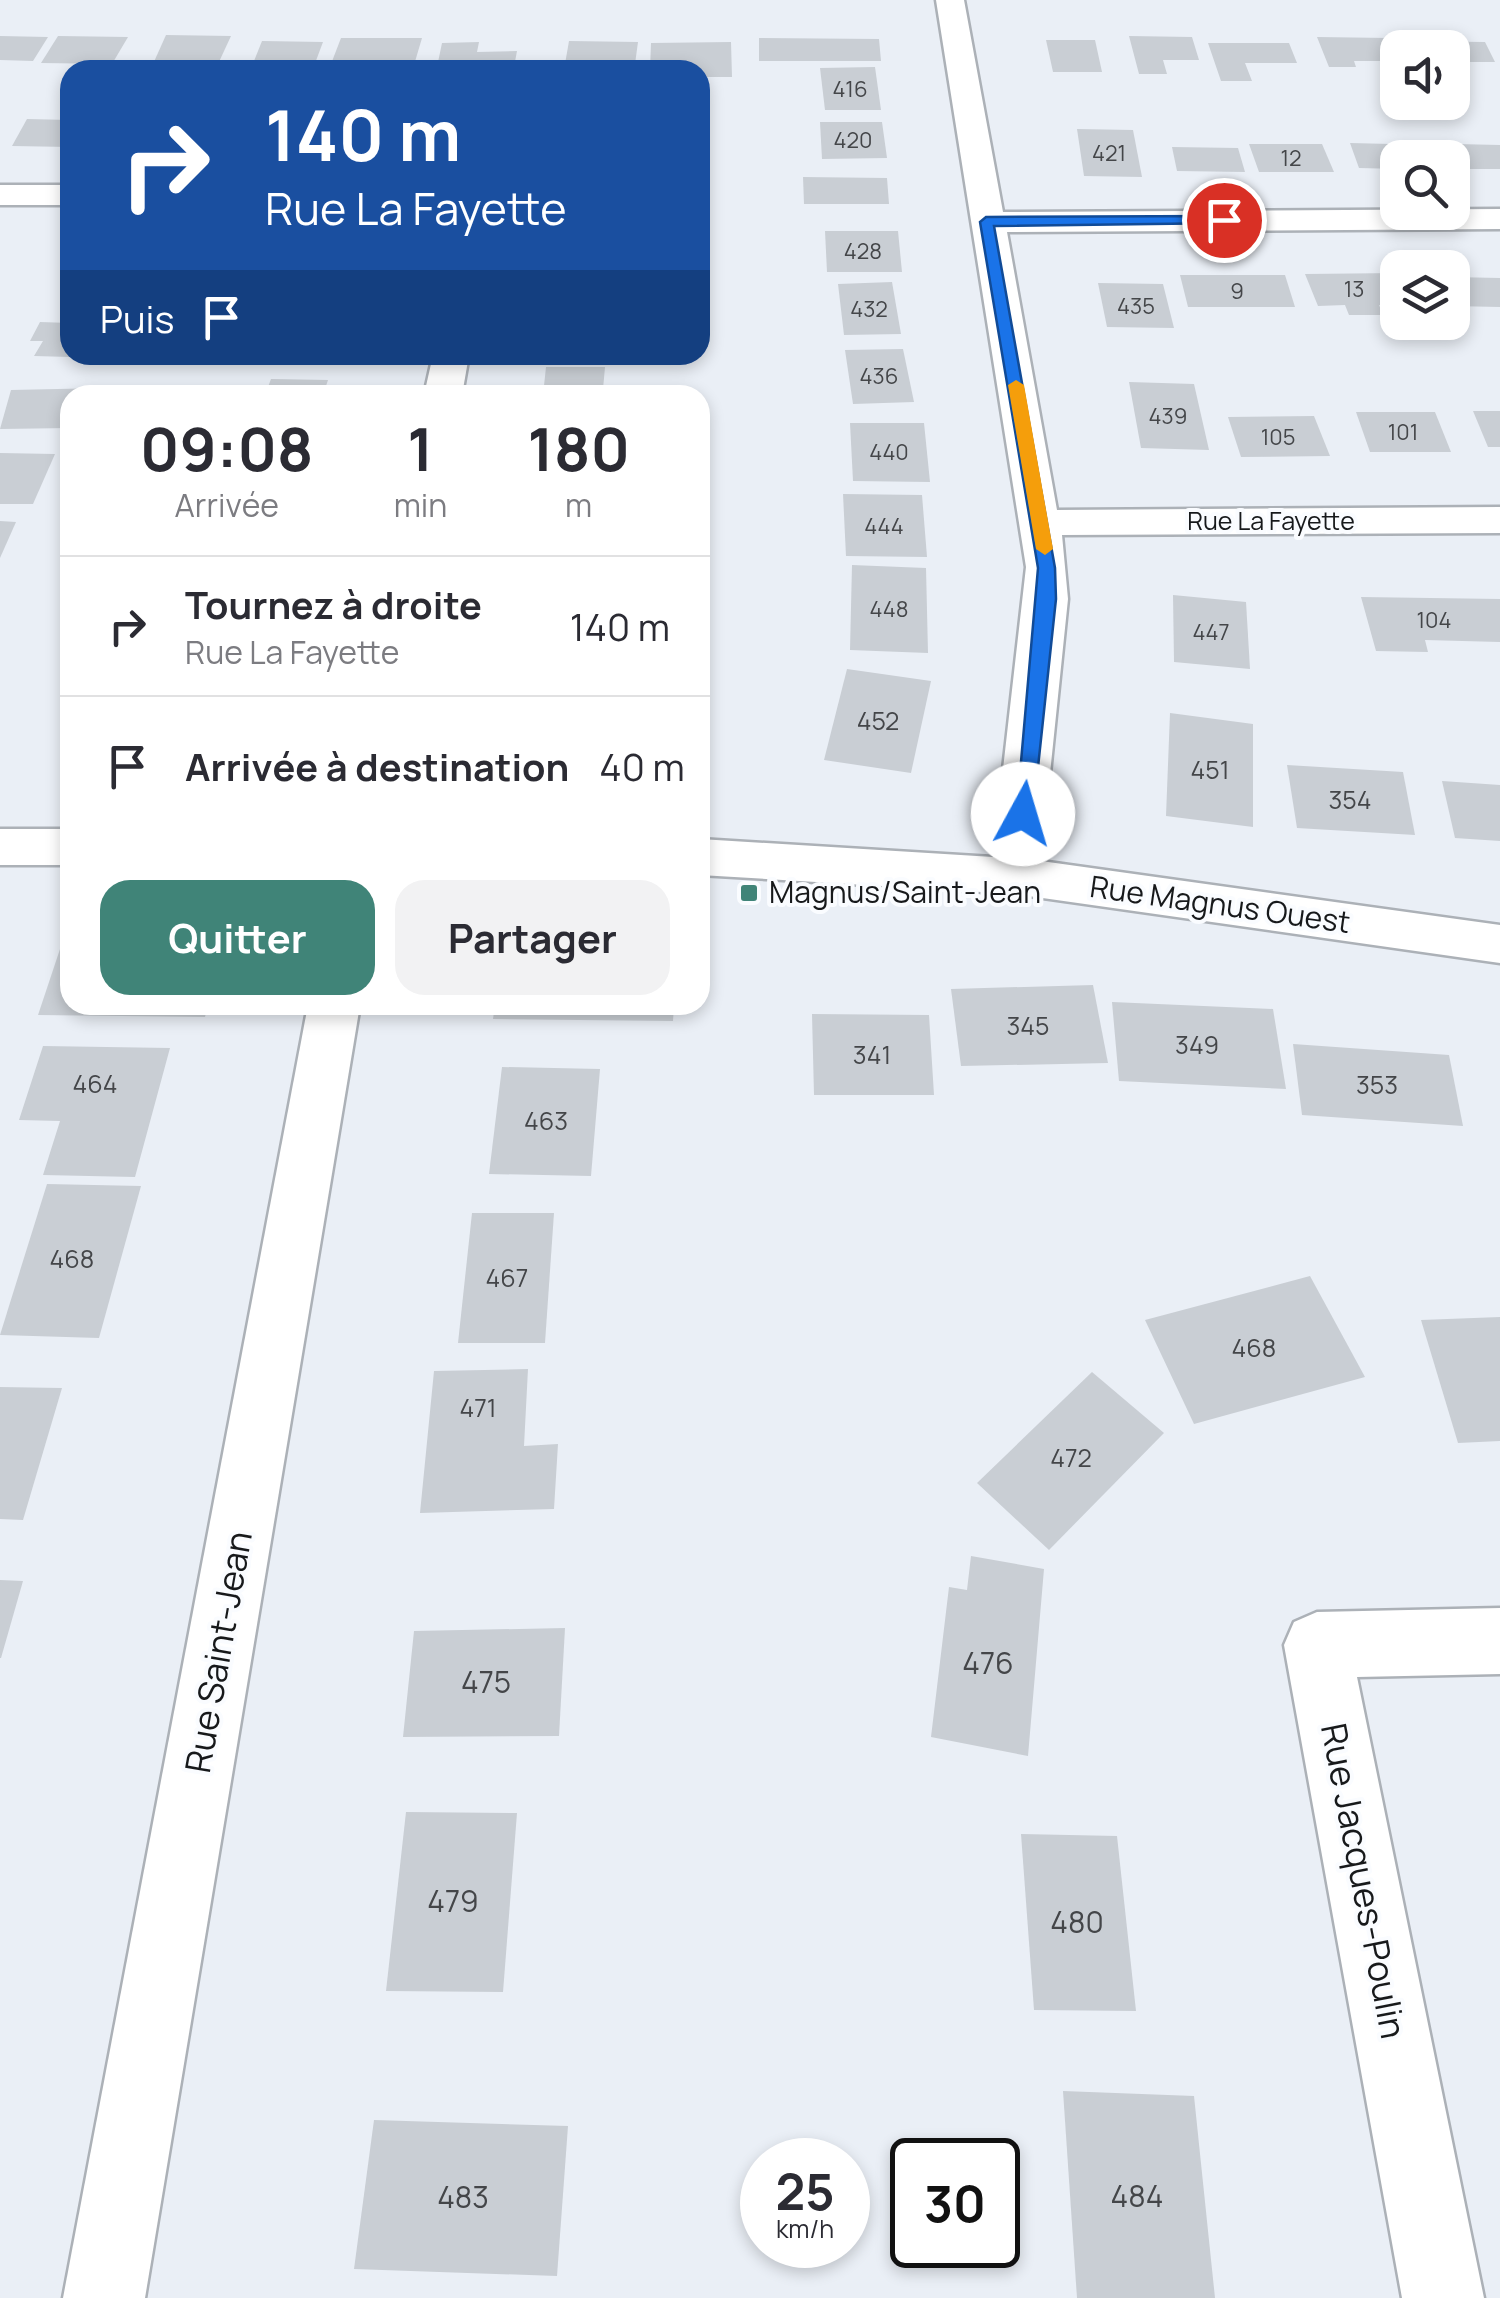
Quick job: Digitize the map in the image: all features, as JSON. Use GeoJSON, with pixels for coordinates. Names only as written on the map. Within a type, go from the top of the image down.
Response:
{"type":"FeatureCollection","features":[{"type":"Feature","properties":{"kind":"street"},"geometry":{"type":"LineString","coordinates":[[950,0],[1041,522],[1047,599],[1016,876]]}},
{"type":"Feature","properties":{"kind":"street"},"geometry":{"type":"LineString","coordinates":[[0,195],[60,195]]}},
{"type":"Feature","properties":{"kind":"street"},"geometry":{"type":"LineString","coordinates":[[986,222],[1500,220]]}},
{"type":"Feature","properties":{"kind":"street","name":"Rue La Fayette"},"geometry":{"type":"LineString","coordinates":[[1041,522],[1500,520]]}},
{"type":"Feature","properties":{"kind":"street"},"geometry":{"type":"LineString","coordinates":[[0,847],[60,847]]}},
{"type":"Feature","properties":{"kind":"street","name":"Rue Magnus Ouest"},"geometry":{"type":"LineString","coordinates":[[710,858],[1016,876],[1500,944]]}},
{"type":"Feature","properties":{"kind":"street","name":"Rue Saint-Jean"},"geometry":{"type":"LineString","coordinates":[[104,2298],[332,1015]]}},
{"type":"Feature","properties":{"kind":"street","name":"Rue Jacques-Poulin"},"geometry":{"type":"LineString","coordinates":[[1443,2298],[1317,1644],[1500,1642]]}},
{"type":"Feature","properties":{"kind":"building"},"geometry":{"type":"Polygon","coordinates":[[[166,35],[231,36],[220,60],[155,60],[166,35]]]}},
{"type":"Feature","properties":{"kind":"building"},"geometry":{"type":"Polygon","coordinates":[[[0,36],[48,37],[33,61],[0,60],[0,36]]]}},
{"type":"Feature","properties":{"kind":"building"},"geometry":{"type":"Polygon","coordinates":[[[58,36],[128,37],[114,60],[41,63],[58,36]]]}},
{"type":"Feature","properties":{"kind":"building"},"geometry":{"type":"Polygon","coordinates":[[[1129,36],[1192,37],[1199,60],[1163,60],[1167,74],[1139,74],[1129,36]]]}},
{"type":"Feature","properties":{"kind":"building"},"geometry":{"type":"Polygon","coordinates":[[[1317,37],[1380,38],[1380,61],[1354,61],[1356,67],[1329,67],[1317,37]]]}},
{"type":"Feature","properties":{"kind":"building"},"geometry":{"type":"Polygon","coordinates":[[[341,38],[422,38],[415,60],[333,60],[341,38]]]}},
{"type":"Feature","properties":{"kind":"building"},"geometry":{"type":"Polygon","coordinates":[[[759,38],[879,39],[881,61],[759,61],[759,38]]]}},
{"type":"Feature","properties":{"kind":"building"},"geometry":{"type":"Polygon","coordinates":[[[1046,40],[1095,40],[1102,72],[1053,72],[1046,40]]]}},
{"type":"Feature","properties":{"kind":"building"},"geometry":{"type":"Polygon","coordinates":[[[262,41],[323,42],[316,60],[254,60],[262,41]]]}},
{"type":"Feature","properties":{"kind":"building"},"geometry":{"type":"Polygon","coordinates":[[[569,41],[638,42],[636,60],[566,60],[569,41]]]}},
{"type":"Feature","properties":{"kind":"building"},"geometry":{"type":"Polygon","coordinates":[[[479,42],[477,52],[517,51],[515,60],[438,60],[442,43],[479,42]]]}},
{"type":"Feature","properties":{"kind":"building"},"geometry":{"type":"Polygon","coordinates":[[[731,42],[732,77],[710,77],[710,60],[650,60],[651,43],[731,42]]]}},
{"type":"Feature","properties":{"kind":"building"},"geometry":{"type":"Polygon","coordinates":[[[1470,42],[1485,42],[1495,62],[1470,62],[1470,42]]]}},
{"type":"Feature","properties":{"kind":"building"},"geometry":{"type":"Polygon","coordinates":[[[1208,43],[1289,43],[1297,63],[1245,63],[1252,81],[1221,81],[1208,43]]]}},
{"type":"Feature","properties":{"kind":"building"},"geometry":{"type":"Polygon","coordinates":[[[875,67],[881,110],[825,110],[820,68],[875,67]]]}},
{"type":"Feature","properties":{"kind":"building"},"geometry":{"type":"Polygon","coordinates":[[[27,119],[60,120],[60,147],[12,146],[27,119]]]}},
{"type":"Feature","properties":{"kind":"building"},"geometry":{"type":"Polygon","coordinates":[[[820,122],[882,122],[887,158],[822,159],[820,122]]]}},
{"type":"Feature","properties":{"kind":"building"},"geometry":{"type":"Polygon","coordinates":[[[1077,129],[1133,130],[1142,177],[1084,176],[1077,129]]]}},
{"type":"Feature","properties":{"kind":"building"},"geometry":{"type":"Polygon","coordinates":[[[1350,143],[1380,144],[1380,169],[1359,168],[1350,143]]]}},
{"type":"Feature","properties":{"kind":"building"},"geometry":{"type":"Polygon","coordinates":[[[1249,144],[1322,144],[1334,172],[1259,172],[1249,144]]]}},
{"type":"Feature","properties":{"kind":"building"},"geometry":{"type":"Polygon","coordinates":[[[1470,144],[1500,145],[1500,169],[1470,169],[1470,144]]]}},
{"type":"Feature","properties":{"kind":"building"},"geometry":{"type":"Polygon","coordinates":[[[1172,147],[1238,148],[1245,172],[1177,171],[1172,147]]]}},
{"type":"Feature","properties":{"kind":"building"},"geometry":{"type":"Polygon","coordinates":[[[803,177],[887,178],[889,204],[804,204],[803,177]]]}},
{"type":"Feature","properties":{"kind":"building"},"geometry":{"type":"Polygon","coordinates":[[[825,231],[898,231],[902,272],[827,272],[825,231]]]}},
{"type":"Feature","properties":{"kind":"building"},"geometry":{"type":"Polygon","coordinates":[[[1380,273],[1380,315],[1349,315],[1345,305],[1318,306],[1305,274],[1380,273]]]}},
{"type":"Feature","properties":{"kind":"building"},"geometry":{"type":"Polygon","coordinates":[[[1180,275],[1285,275],[1295,307],[1188,307],[1180,275]]]}},
{"type":"Feature","properties":{"kind":"building"},"geometry":{"type":"Polygon","coordinates":[[[1470,277],[1500,278],[1500,307],[1470,306],[1470,277]]]}},
{"type":"Feature","properties":{"kind":"building"},"geometry":{"type":"Polygon","coordinates":[[[892,282],[901,334],[844,335],[838,284],[892,282]]]}},
{"type":"Feature","properties":{"kind":"building"},"geometry":{"type":"Polygon","coordinates":[[[1098,283],[1163,284],[1174,328],[1107,327],[1098,283]]]}},
{"type":"Feature","properties":{"kind":"building"},"geometry":{"type":"Polygon","coordinates":[[[40,322],[60,323],[60,357],[34,356],[43,341],[30,341],[40,322]]]}},
{"type":"Feature","properties":{"kind":"building"},"geometry":{"type":"Polygon","coordinates":[[[903,349],[914,402],[853,404],[845,350],[903,349]]]}},
{"type":"Feature","properties":{"kind":"building"},"geometry":{"type":"Polygon","coordinates":[[[546,367],[605,367],[603,385],[544,385],[546,367]]]}},
{"type":"Feature","properties":{"kind":"building"},"geometry":{"type":"Polygon","coordinates":[[[271,379],[328,380],[326,385],[269,385],[271,379]]]}},
{"type":"Feature","properties":{"kind":"building"},"geometry":{"type":"Polygon","coordinates":[[[1129,382],[1194,384],[1209,450],[1141,448],[1129,382]]]}},
{"type":"Feature","properties":{"kind":"building"},"geometry":{"type":"Polygon","coordinates":[[[60,389],[60,428],[0,429],[11,390],[60,389]]]}},
{"type":"Feature","properties":{"kind":"building"},"geometry":{"type":"Polygon","coordinates":[[[1473,411],[1500,411],[1500,447],[1488,447],[1473,411]]]}},
{"type":"Feature","properties":{"kind":"building"},"geometry":{"type":"Polygon","coordinates":[[[1356,412],[1435,412],[1451,452],[1370,452],[1356,412]]]}},
{"type":"Feature","properties":{"kind":"building"},"geometry":{"type":"Polygon","coordinates":[[[1314,416],[1330,456],[1241,457],[1228,417],[1314,416]]]}},
{"type":"Feature","properties":{"kind":"building"},"geometry":{"type":"Polygon","coordinates":[[[850,423],[924,423],[930,482],[853,481],[850,423]]]}},
{"type":"Feature","properties":{"kind":"building"},"geometry":{"type":"Polygon","coordinates":[[[0,453],[55,454],[33,504],[0,504],[0,453]]]}},
{"type":"Feature","properties":{"kind":"building"},"geometry":{"type":"Polygon","coordinates":[[[843,494],[922,495],[927,557],[846,556],[843,494]]]}},
{"type":"Feature","properties":{"kind":"building"},"geometry":{"type":"Polygon","coordinates":[[[0,521],[16,522],[0,558],[0,521]]]}},
{"type":"Feature","properties":{"kind":"building"},"geometry":{"type":"Polygon","coordinates":[[[852,565],[926,568],[928,653],[850,650],[852,565]]]}},
{"type":"Feature","properties":{"kind":"building"},"geometry":{"type":"Polygon","coordinates":[[[1173,595],[1246,602],[1250,669],[1174,662],[1173,595]]]}},
{"type":"Feature","properties":{"kind":"building"},"geometry":{"type":"Polygon","coordinates":[[[1361,597],[1500,599],[1500,642],[1425,640],[1428,652],[1376,651],[1361,597]]]}},
{"type":"Feature","properties":{"kind":"building"},"geometry":{"type":"Polygon","coordinates":[[[847,669],[931,681],[911,773],[824,760],[847,669]]]}},
{"type":"Feature","properties":{"kind":"building"},"geometry":{"type":"Polygon","coordinates":[[[1170,713],[1253,724],[1253,827],[1166,816],[1170,713]]]}},
{"type":"Feature","properties":{"kind":"building"},"geometry":{"type":"Polygon","coordinates":[[[1287,765],[1403,772],[1415,835],[1297,828],[1287,765]]]}},
{"type":"Feature","properties":{"kind":"building"},"geometry":{"type":"Polygon","coordinates":[[[1442,781],[1500,785],[1500,841],[1455,838],[1442,781]]]}},
{"type":"Feature","properties":{"kind":"building"},"geometry":{"type":"Polygon","coordinates":[[[60,949],[60,1015],[206,1015],[205,1017],[38,1015],[60,949]]]}},
{"type":"Feature","properties":{"kind":"building"},"geometry":{"type":"Polygon","coordinates":[[[1093,985],[1108,1063],[961,1066],[951,989],[1093,985]]]}},
{"type":"Feature","properties":{"kind":"building"},"geometry":{"type":"Polygon","coordinates":[[[1112,1002],[1273,1009],[1286,1089],[1119,1081],[1112,1002]]]}},
{"type":"Feature","properties":{"kind":"building"},"geometry":{"type":"Polygon","coordinates":[[[812,1014],[929,1015],[934,1095],[814,1095],[812,1014]]]}},
{"type":"Feature","properties":{"kind":"building"},"geometry":{"type":"Polygon","coordinates":[[[494,1015],[673,1015],[673,1021],[493,1019],[494,1015]]]}},
{"type":"Feature","properties":{"kind":"building"},"geometry":{"type":"Polygon","coordinates":[[[1293,1044],[1449,1055],[1463,1126],[1302,1115],[1293,1044]]]}},
{"type":"Feature","properties":{"kind":"building"},"geometry":{"type":"Polygon","coordinates":[[[43,1046],[170,1048],[135,1177],[43,1175],[60,1121],[19,1120],[43,1046]]]}},
{"type":"Feature","properties":{"kind":"building"},"geometry":{"type":"Polygon","coordinates":[[[502,1067],[600,1069],[591,1176],[489,1174],[502,1067]]]}},
{"type":"Feature","properties":{"kind":"building"},"geometry":{"type":"Polygon","coordinates":[[[47,1184],[141,1186],[99,1338],[0,1335],[47,1184]]]}},
{"type":"Feature","properties":{"kind":"building"},"geometry":{"type":"Polygon","coordinates":[[[472,1213],[554,1213],[545,1343],[458,1343],[472,1213]]]}},
{"type":"Feature","properties":{"kind":"building"},"geometry":{"type":"Polygon","coordinates":[[[1310,1276],[1365,1377],[1194,1424],[1145,1320],[1310,1276]]]}},
{"type":"Feature","properties":{"kind":"building"},"geometry":{"type":"Polygon","coordinates":[[[1500,1317],[1500,1441],[1458,1443],[1421,1320],[1500,1317]]]}},
{"type":"Feature","properties":{"kind":"building"},"geometry":{"type":"Polygon","coordinates":[[[528,1369],[524,1446],[558,1444],[554,1509],[420,1513],[434,1371],[528,1369]]]}},
{"type":"Feature","properties":{"kind":"building"},"geometry":{"type":"Polygon","coordinates":[[[1092,1372],[1164,1433],[1049,1550],[977,1483],[1092,1372]]]}},
{"type":"Feature","properties":{"kind":"building"},"geometry":{"type":"Polygon","coordinates":[[[0,1387],[62,1388],[23,1520],[0,1519],[0,1387]]]}},
{"type":"Feature","properties":{"kind":"building"},"geometry":{"type":"Polygon","coordinates":[[[971,1556],[1044,1569],[1028,1756],[931,1737],[949,1587],[967,1590],[971,1556]]]}},
{"type":"Feature","properties":{"kind":"building"},"geometry":{"type":"Polygon","coordinates":[[[0,1580],[23,1581],[1,1658],[0,1658],[0,1580]]]}},
{"type":"Feature","properties":{"kind":"building"},"geometry":{"type":"Polygon","coordinates":[[[565,1628],[559,1736],[403,1737],[414,1631],[565,1628]]]}},
{"type":"Feature","properties":{"kind":"building"},"geometry":{"type":"Polygon","coordinates":[[[406,1812],[517,1813],[503,1992],[386,1991],[406,1812]]]}},
{"type":"Feature","properties":{"kind":"building"},"geometry":{"type":"Polygon","coordinates":[[[1021,1834],[1117,1836],[1136,2011],[1034,2010],[1021,1834]]]}},
{"type":"Feature","properties":{"kind":"building"},"geometry":{"type":"Polygon","coordinates":[[[1063,2091],[1194,2096],[1215,2298],[1077,2298],[1063,2091]]]}},
{"type":"Feature","properties":{"kind":"building"},"geometry":{"type":"Polygon","coordinates":[[[374,2120],[568,2126],[557,2276],[354,2269],[374,2120]]]}},
{"type":"Feature","properties":{"kind":"slow traffic"},"geometry":{"type":"LineString","coordinates":[[1016,385],[1045,549]]}},
{"type":"Feature","properties":{"kind":"place","name":"Magnus/Saint-Jean"},"geometry":{"type":"Point","coordinates":[749,893]}},
{"type":"Feature","properties":{"kind":"route"},"geometry":{"type":"LineString","coordinates":[[1023,814],[1047,599],[1047,568],[986,222],[1224,220]]}}]}
